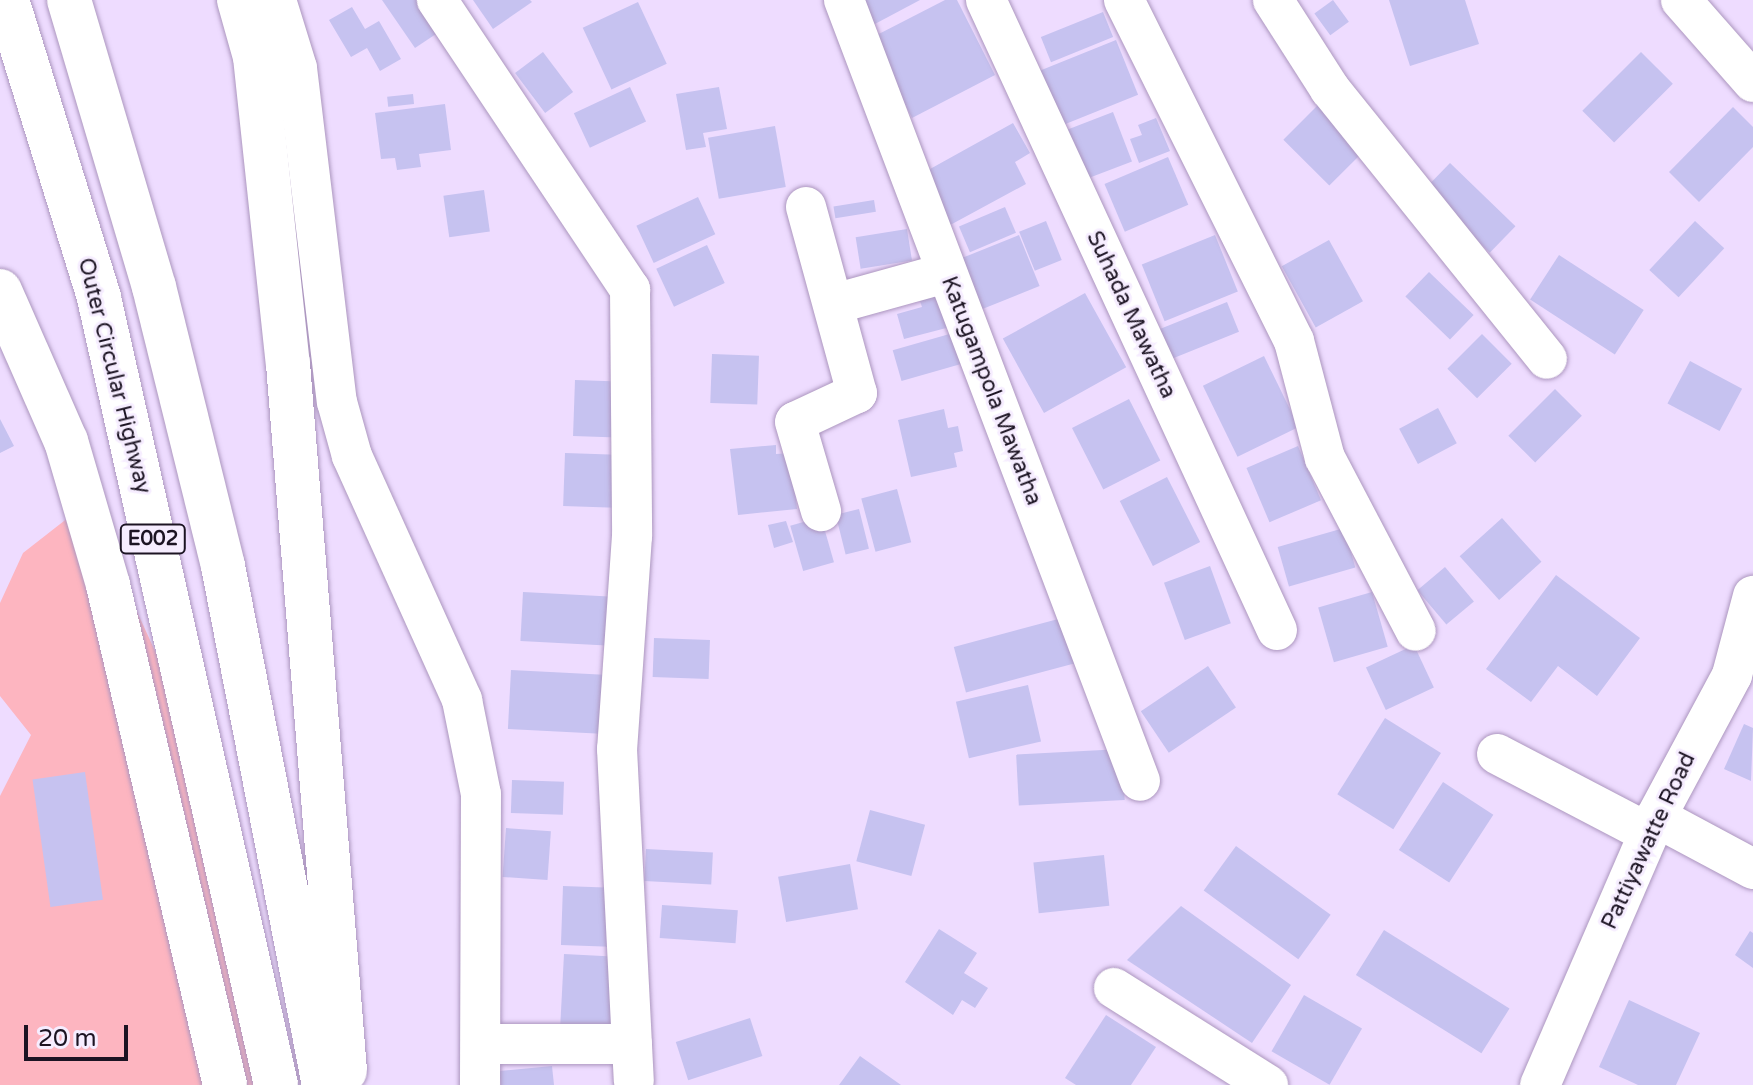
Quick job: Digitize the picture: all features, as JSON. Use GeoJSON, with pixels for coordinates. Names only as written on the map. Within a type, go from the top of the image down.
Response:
{"type":"FeatureCollection","features":[{"type":"Feature","properties":{"kind":"highway","name":"Outer Circular Highway"},"geometry":{"type":"LineString","coordinates":[[7,0],[99,298],[276,1085]]}},
{"type":"Feature","properties":{"kind":"highway","name":"E002"},"geometry":{"type":"LineString","coordinates":[[69,0],[154,287],[223,566],[324,1085]]}},
{"type":"Feature","properties":{"kind":"highway"},"geometry":{"type":"LineString","coordinates":[[239,0],[255,57],[286,349],[347,1085]]}},
{"type":"Feature","properties":{"kind":"highway"},"geometry":{"type":"LineString","coordinates":[[0,291],[66,441],[108,585],[225,1085]]}},
{"type":"Feature","properties":{"kind":"street"},"geometry":{"type":"LineString","coordinates":[[276,0],[297,68],[337,402],[352,456],[462,700],[481,794],[480,1085]]}},
{"type":"Feature","properties":{"kind":"street"},"geometry":{"type":"LineString","coordinates":[[437,0],[630,289],[632,536],[617,749],[633,1062],[481,1044]]}},
{"type":"Feature","properties":{"kind":"street","name":"Katugampola Mawatha"},"geometry":{"type":"LineString","coordinates":[[844,0],[1140,781]]}},
{"type":"Feature","properties":{"kind":"street","name":"Suhada Mawatha"},"geometry":{"type":"LineString","coordinates":[[986,0],[1277,630]]}},
{"type":"Feature","properties":{"kind":"street"},"geometry":{"type":"LineString","coordinates":[[1124,0],[1294,341],[1325,458],[1416,631]]}},
{"type":"Feature","properties":{"kind":"street"},"geometry":{"type":"LineString","coordinates":[[1273,0],[1330,89],[1547,359]]}},
{"type":"Feature","properties":{"kind":"street"},"geometry":{"type":"LineString","coordinates":[[1681,0],[1753,82]]}},
{"type":"Feature","properties":{"kind":"street"},"geometry":{"type":"LineString","coordinates":[[806,207],[857,393],[795,422],[821,511]]}},
{"type":"Feature","properties":{"kind":"street"},"geometry":{"type":"LineString","coordinates":[[834,304],[946,273]]}},
{"type":"Feature","properties":{"kind":"street","name":"Pattiyawatte Road"},"geometry":{"type":"LineString","coordinates":[[1543,1084],[1652,825],[1732,675],[1753,596]]}},
{"type":"Feature","properties":{"kind":"street"},"geometry":{"type":"LineString","coordinates":[[1497,754],[1753,869]]}},
{"type":"Feature","properties":{"kind":"street"},"geometry":{"type":"LineString","coordinates":[[1114,988],[1249,1080]]}},
{"type":"Feature","properties":{"kind":"shaded area"},"geometry":{"type":"Polygon","coordinates":[[[87,503],[167,677],[251,977],[253,1085],[0,1085],[0,796],[31,735],[0,696],[0,603],[23,553],[87,503]]]}},
{"type":"Feature","properties":{"kind":"building"},"geometry":{"type":"Polygon","coordinates":[[[382,0],[425,0],[445,28],[415,48],[382,0]]]}},
{"type":"Feature","properties":{"kind":"building"},"geometry":{"type":"Polygon","coordinates":[[[473,0],[530,0],[532,2],[493,29],[473,0]]]}},
{"type":"Feature","properties":{"kind":"building"},"geometry":{"type":"Polygon","coordinates":[[[859,0],[920,0],[873,25],[859,0]]]}},
{"type":"Feature","properties":{"kind":"building"},"geometry":{"type":"Polygon","coordinates":[[[945,0],[957,0],[995,75],[912,118],[871,38],[945,0]]]}},
{"type":"Feature","properties":{"kind":"building"},"geometry":{"type":"Polygon","coordinates":[[[1333,0],[1349,22],[1330,35],[1314,14],[1333,0]]]}},
{"type":"Feature","properties":{"kind":"building"},"geometry":{"type":"Polygon","coordinates":[[[1389,0],[1465,0],[1479,44],[1410,66],[1389,0]]]}},
{"type":"Feature","properties":{"kind":"building"},"geometry":{"type":"Polygon","coordinates":[[[638,2],[667,64],[611,89],[583,28],[638,2]]]}},
{"type":"Feature","properties":{"kind":"building"},"geometry":{"type":"Polygon","coordinates":[[[352,7],[365,29],[379,21],[401,59],[380,71],[367,48],[351,57],[329,20],[352,7]]]}},
{"type":"Feature","properties":{"kind":"building"},"geometry":{"type":"Polygon","coordinates":[[[1103,12],[1113,37],[1051,62],[1041,37],[1103,12]]]}},
{"type":"Feature","properties":{"kind":"building"},"geometry":{"type":"Polygon","coordinates":[[[1116,40],[1138,95],[1059,127],[1037,72],[1116,40]]]}},
{"type":"Feature","properties":{"kind":"building"},"geometry":{"type":"Polygon","coordinates":[[[543,52],[573,92],[545,113],[515,73],[543,52]]]}},
{"type":"Feature","properties":{"kind":"building"},"geometry":{"type":"Polygon","coordinates":[[[1641,52],[1673,84],[1614,143],[1582,111],[1641,52]]]}},
{"type":"Feature","properties":{"kind":"building"},"geometry":{"type":"Polygon","coordinates":[[[630,87],[646,121],[590,148],[574,113],[630,87]]]}},
{"type":"Feature","properties":{"kind":"building"},"geometry":{"type":"Polygon","coordinates":[[[719,87],[727,129],[703,133],[706,147],[686,150],[676,94],[719,87]]]}},
{"type":"Feature","properties":{"kind":"building"},"geometry":{"type":"Polygon","coordinates":[[[413,94],[414,104],[388,107],[387,97],[413,94]]]}},
{"type":"Feature","properties":{"kind":"building"},"geometry":{"type":"Polygon","coordinates":[[[445,104],[451,150],[419,154],[421,167],[397,170],[395,158],[381,159],[375,113],[445,104]]]}},
{"type":"Feature","properties":{"kind":"building"},"geometry":{"type":"Polygon","coordinates":[[[1318,105],[1364,151],[1329,186],[1283,140],[1318,105]]]}},
{"type":"Feature","properties":{"kind":"building"},"geometry":{"type":"Polygon","coordinates":[[[1733,107],[1753,127],[1753,147],[1699,202],[1669,172],[1733,107]]]}},
{"type":"Feature","properties":{"kind":"building"},"geometry":{"type":"Polygon","coordinates":[[[1113,112],[1132,161],[1083,180],[1064,131],[1113,112]]]}},
{"type":"Feature","properties":{"kind":"building"},"geometry":{"type":"Polygon","coordinates":[[[1156,118],[1170,151],[1139,163],[1130,139],[1142,135],[1138,125],[1156,118]]]}},
{"type":"Feature","properties":{"kind":"building"},"geometry":{"type":"Polygon","coordinates":[[[1013,123],[1030,153],[1015,162],[1026,184],[941,230],[912,179],[1013,123]]]}},
{"type":"Feature","properties":{"kind":"building"},"geometry":{"type":"Polygon","coordinates":[[[775,126],[786,187],[719,199],[708,138],[775,126]]]}},
{"type":"Feature","properties":{"kind":"building"},"geometry":{"type":"Polygon","coordinates":[[[1168,157],[1188,205],[1125,232],[1104,184],[1168,157]]]}},
{"type":"Feature","properties":{"kind":"building"},"geometry":{"type":"Polygon","coordinates":[[[1450,163],[1515,226],[1490,253],[1424,190],[1450,163]]]}},
{"type":"Feature","properties":{"kind":"building"},"geometry":{"type":"Polygon","coordinates":[[[484,190],[490,232],[449,237],[443,196],[484,190]]]}},
{"type":"Feature","properties":{"kind":"building"},"geometry":{"type":"Polygon","coordinates":[[[698,197],[715,234],[654,263],[636,226],[698,197]]]}},
{"type":"Feature","properties":{"kind":"building"},"geometry":{"type":"Polygon","coordinates":[[[874,200],[876,212],[835,218],[834,206],[874,200]]]}},
{"type":"Feature","properties":{"kind":"building"},"geometry":{"type":"Polygon","coordinates":[[[1005,207],[1016,233],[970,252],[959,227],[1005,207]]]}},
{"type":"Feature","properties":{"kind":"building"},"geometry":{"type":"Polygon","coordinates":[[[1046,221],[1062,260],[1035,271],[1019,232],[1046,221]]]}},
{"type":"Feature","properties":{"kind":"building"},"geometry":{"type":"Polygon","coordinates":[[[1695,221],[1724,248],[1679,297],[1649,270],[1695,221]]]}},
{"type":"Feature","properties":{"kind":"building"},"geometry":{"type":"Polygon","coordinates":[[[907,229],[912,261],[861,269],[856,237],[907,229]]]}},
{"type":"Feature","properties":{"kind":"building"},"geometry":{"type":"Polygon","coordinates":[[[1019,235],[1040,286],[976,312],[955,261],[1019,235]]]}},
{"type":"Feature","properties":{"kind":"building"},"geometry":{"type":"Polygon","coordinates":[[[1215,235],[1238,292],[1165,321],[1142,265],[1215,235]]]}},
{"type":"Feature","properties":{"kind":"building"},"geometry":{"type":"Polygon","coordinates":[[[1329,240],[1363,301],[1316,327],[1282,266],[1329,240]]]}},
{"type":"Feature","properties":{"kind":"building"},"geometry":{"type":"Polygon","coordinates":[[[707,245],[725,283],[674,307],[656,269],[707,245]]]}},
{"type":"Feature","properties":{"kind":"building"},"geometry":{"type":"Polygon","coordinates":[[[1559,255],[1644,310],[1615,354],[1530,299],[1559,255]]]}},
{"type":"Feature","properties":{"kind":"building"},"geometry":{"type":"Polygon","coordinates":[[[1429,272],[1474,315],[1450,340],[1405,296],[1429,272]]]}},
{"type":"Feature","properties":{"kind":"building"},"geometry":{"type":"Polygon","coordinates":[[[944,291],[954,326],[904,339],[897,314],[922,307],[919,298],[944,291]]]}},
{"type":"Feature","properties":{"kind":"building"},"geometry":{"type":"Polygon","coordinates":[[[1085,293],[1126,367],[1044,413],[1003,339],[1085,293]]]}},
{"type":"Feature","properties":{"kind":"building"},"geometry":{"type":"Polygon","coordinates":[[[1227,302],[1239,332],[1169,360],[1157,330],[1227,302]]]}},
{"type":"Feature","properties":{"kind":"building"},"geometry":{"type":"Polygon","coordinates":[[[960,331],[969,362],[902,381],[893,350],[960,331]]]}},
{"type":"Feature","properties":{"kind":"building"},"geometry":{"type":"Polygon","coordinates":[[[1482,334],[1512,364],[1477,398],[1447,369],[1482,334]]]}},
{"type":"Feature","properties":{"kind":"building"},"geometry":{"type":"Polygon","coordinates":[[[712,354],[759,356],[757,405],[710,403],[712,354]]]}},
{"type":"Feature","properties":{"kind":"building"},"geometry":{"type":"Polygon","coordinates":[[[1264,356],[1299,427],[1238,457],[1203,386],[1264,356]]]}},
{"type":"Feature","properties":{"kind":"building"},"geometry":{"type":"Polygon","coordinates":[[[1690,361],[1742,389],[1720,431],[1667,403],[1690,361]]]}},
{"type":"Feature","properties":{"kind":"building"},"geometry":{"type":"Polygon","coordinates":[[[575,380],[626,382],[624,438],[573,436],[575,380]]]}},
{"type":"Feature","properties":{"kind":"building"},"geometry":{"type":"Polygon","coordinates":[[[1555,389],[1582,416],[1535,463],[1508,436],[1555,389]]]}},
{"type":"Feature","properties":{"kind":"building"},"geometry":{"type":"Polygon","coordinates":[[[1129,399],[1160,460],[1103,490],[1072,428],[1129,399]]]}},
{"type":"Feature","properties":{"kind":"building"},"geometry":{"type":"Polygon","coordinates":[[[1438,408],[1457,443],[1418,464],[1399,429],[1438,408]]]}},
{"type":"Feature","properties":{"kind":"building"},"geometry":{"type":"Polygon","coordinates":[[[944,409],[948,428],[958,426],[963,451],[954,453],[957,467],[911,477],[898,420],[944,409]]]}},
{"type":"Feature","properties":{"kind":"building"},"geometry":{"type":"Polygon","coordinates":[[[0,419],[14,446],[0,453],[0,419]]]}},
{"type":"Feature","properties":{"kind":"building"},"geometry":{"type":"Polygon","coordinates":[[[776,445],[776,454],[791,453],[797,509],[738,515],[730,449],[776,445]]]}},
{"type":"Feature","properties":{"kind":"building"},"geometry":{"type":"Polygon","coordinates":[[[1298,446],[1321,500],[1270,522],[1246,468],[1298,446]]]}},
{"type":"Feature","properties":{"kind":"building"},"geometry":{"type":"Polygon","coordinates":[[[565,453],[617,455],[615,508],[563,506],[565,453]]]}},
{"type":"Feature","properties":{"kind":"building"},"geometry":{"type":"Polygon","coordinates":[[[1167,477],[1200,542],[1153,566],[1120,501],[1167,477]]]}},
{"type":"Feature","properties":{"kind":"building"},"geometry":{"type":"Polygon","coordinates":[[[897,489],[911,542],[875,552],[861,499],[897,489]]]}},
{"type":"Feature","properties":{"kind":"building"},"geometry":{"type":"Polygon","coordinates":[[[859,509],[869,549],[846,555],[836,515],[859,509]]]}},
{"type":"Feature","properties":{"kind":"building"},"geometry":{"type":"Polygon","coordinates":[[[821,517],[834,562],[803,571],[790,526],[821,517]]]}},
{"type":"Feature","properties":{"kind":"building"},"geometry":{"type":"Polygon","coordinates":[[[1502,518],[1541,562],[1499,600],[1460,556],[1502,518]]]}},
{"type":"Feature","properties":{"kind":"building"},"geometry":{"type":"Polygon","coordinates":[[[786,521],[793,542],[774,548],[768,525],[786,521]]]}},
{"type":"Feature","properties":{"kind":"building"},"geometry":{"type":"Polygon","coordinates":[[[1344,528],[1355,567],[1289,586],[1278,547],[1344,528]]]}},
{"type":"Feature","properties":{"kind":"building"},"geometry":{"type":"Polygon","coordinates":[[[1210,566],[1231,623],[1185,640],[1164,583],[1210,566]]]}},
{"type":"Feature","properties":{"kind":"building"},"geometry":{"type":"Polygon","coordinates":[[[1445,567],[1474,601],[1446,625],[1417,590],[1445,567]]]}},
{"type":"Feature","properties":{"kind":"building"},"geometry":{"type":"Polygon","coordinates":[[[1556,575],[1640,638],[1597,696],[1558,666],[1531,702],[1486,669],[1556,575]]]}},
{"type":"Feature","properties":{"kind":"building"},"geometry":{"type":"Polygon","coordinates":[[[523,592],[609,597],[606,645],[520,641],[523,592]]]}},
{"type":"Feature","properties":{"kind":"building"},"geometry":{"type":"Polygon","coordinates":[[[1372,592],[1388,647],[1334,662],[1318,607],[1372,592]]]}},
{"type":"Feature","properties":{"kind":"building"},"geometry":{"type":"Polygon","coordinates":[[[1062,618],[1074,663],[966,692],[954,647],[1062,618]]]}},
{"type":"Feature","properties":{"kind":"building"},"geometry":{"type":"Polygon","coordinates":[[[654,638],[710,640],[709,679],[653,677],[654,638]]]}},
{"type":"Feature","properties":{"kind":"building"},"geometry":{"type":"Polygon","coordinates":[[[1414,645],[1434,688],[1386,710],[1366,667],[1414,645]]]}},
{"type":"Feature","properties":{"kind":"building"},"geometry":{"type":"Polygon","coordinates":[[[1208,666],[1236,707],[1169,753],[1141,711],[1208,666]]]}},
{"type":"Feature","properties":{"kind":"building"},"geometry":{"type":"Polygon","coordinates":[[[511,670],[604,675],[601,734],[508,729],[511,670]]]}},
{"type":"Feature","properties":{"kind":"building"},"geometry":{"type":"Polygon","coordinates":[[[1028,685],[1041,742],[969,758],[956,702],[1028,685]]]}},
{"type":"Feature","properties":{"kind":"building"},"geometry":{"type":"Polygon","coordinates":[[[1385,718],[1441,753],[1393,829],[1337,794],[1385,718]]]}},
{"type":"Feature","properties":{"kind":"building"},"geometry":{"type":"Polygon","coordinates":[[[1744,724],[1753,728],[1751,781],[1724,769],[1744,724]]]}},
{"type":"Feature","properties":{"kind":"building"},"geometry":{"type":"Polygon","coordinates":[[[1122,749],[1125,800],[1019,805],[1016,755],[1122,749]]]}},
{"type":"Feature","properties":{"kind":"building"},"geometry":{"type":"Polygon","coordinates":[[[85,772],[103,900],[50,907],[33,779],[85,772]]]}},
{"type":"Feature","properties":{"kind":"building"},"geometry":{"type":"Polygon","coordinates":[[[512,780],[564,782],[563,815],[511,813],[512,780]]]}},
{"type":"Feature","properties":{"kind":"building"},"geometry":{"type":"Polygon","coordinates":[[[1443,782],[1493,815],[1449,883],[1399,850],[1443,782]]]}},
{"type":"Feature","properties":{"kind":"building"},"geometry":{"type":"Polygon","coordinates":[[[870,810],[925,825],[911,876],[856,861],[870,810]]]}},
{"type":"Feature","properties":{"kind":"building"},"geometry":{"type":"Polygon","coordinates":[[[506,828],[551,831],[547,880],[503,877],[506,828]]]}},
{"type":"Feature","properties":{"kind":"building"},"geometry":{"type":"Polygon","coordinates":[[[1236,846],[1331,915],[1298,959],[1204,890],[1236,846]]]}},
{"type":"Feature","properties":{"kind":"building"},"geometry":{"type":"Polygon","coordinates":[[[646,849],[713,853],[711,884],[644,881],[646,849]]]}},
{"type":"Feature","properties":{"kind":"building"},"geometry":{"type":"Polygon","coordinates":[[[1104,855],[1109,906],[1039,913],[1033,862],[1104,855]]]}},
{"type":"Feature","properties":{"kind":"building"},"geometry":{"type":"Polygon","coordinates":[[[850,864],[858,909],[786,922],[778,877],[850,864]]]}},
{"type":"Feature","properties":{"kind":"building"},"geometry":{"type":"Polygon","coordinates":[[[563,886],[612,888],[610,947],[561,945],[563,886]]]}},
{"type":"Feature","properties":{"kind":"building"},"geometry":{"type":"Polygon","coordinates":[[[662,905],[738,910],[736,943],[660,938],[662,905]]]}},
{"type":"Feature","properties":{"kind":"building"},"geometry":{"type":"Polygon","coordinates":[[[1181,906],[1291,985],[1252,1043],[1127,960],[1181,906]]]}},
{"type":"Feature","properties":{"kind":"building"},"geometry":{"type":"Polygon","coordinates":[[[939,929],[977,953],[964,973],[988,988],[975,1008],[962,1000],[953,1015],[905,982],[939,929]]]}},
{"type":"Feature","properties":{"kind":"building"},"geometry":{"type":"Polygon","coordinates":[[[1384,930],[1510,1008],[1481,1053],[1356,975],[1384,930]]]}},
{"type":"Feature","properties":{"kind":"building"},"geometry":{"type":"Polygon","coordinates":[[[1750,931],[1753,933],[1753,968],[1735,955],[1750,931]]]}},
{"type":"Feature","properties":{"kind":"building"},"geometry":{"type":"Polygon","coordinates":[[[564,954],[617,957],[613,1030],[560,1027],[564,954]]]}},
{"type":"Feature","properties":{"kind":"building"},"geometry":{"type":"Polygon","coordinates":[[[1304,995],[1362,1028],[1330,1085],[1272,1051],[1304,995]]]}},
{"type":"Feature","properties":{"kind":"building"},"geometry":{"type":"Polygon","coordinates":[[[1629,1000],[1700,1033],[1676,1085],[1638,1085],[1599,1067],[1629,1000]]]}},
{"type":"Feature","properties":{"kind":"building"},"geometry":{"type":"Polygon","coordinates":[[[1106,1015],[1156,1047],[1131,1085],[1076,1085],[1065,1078],[1106,1015]]]}},
{"type":"Feature","properties":{"kind":"building"},"geometry":{"type":"Polygon","coordinates":[[[750,1018],[762,1056],[688,1080],[676,1042],[750,1018]]]}},
{"type":"Feature","properties":{"kind":"building"},"geometry":{"type":"Polygon","coordinates":[[[860,1056],[901,1085],[839,1085],[860,1056]]]}},
{"type":"Feature","properties":{"kind":"building"},"geometry":{"type":"Polygon","coordinates":[[[552,1066],[554,1085],[501,1085],[499,1071],[552,1066]]]}}]}
